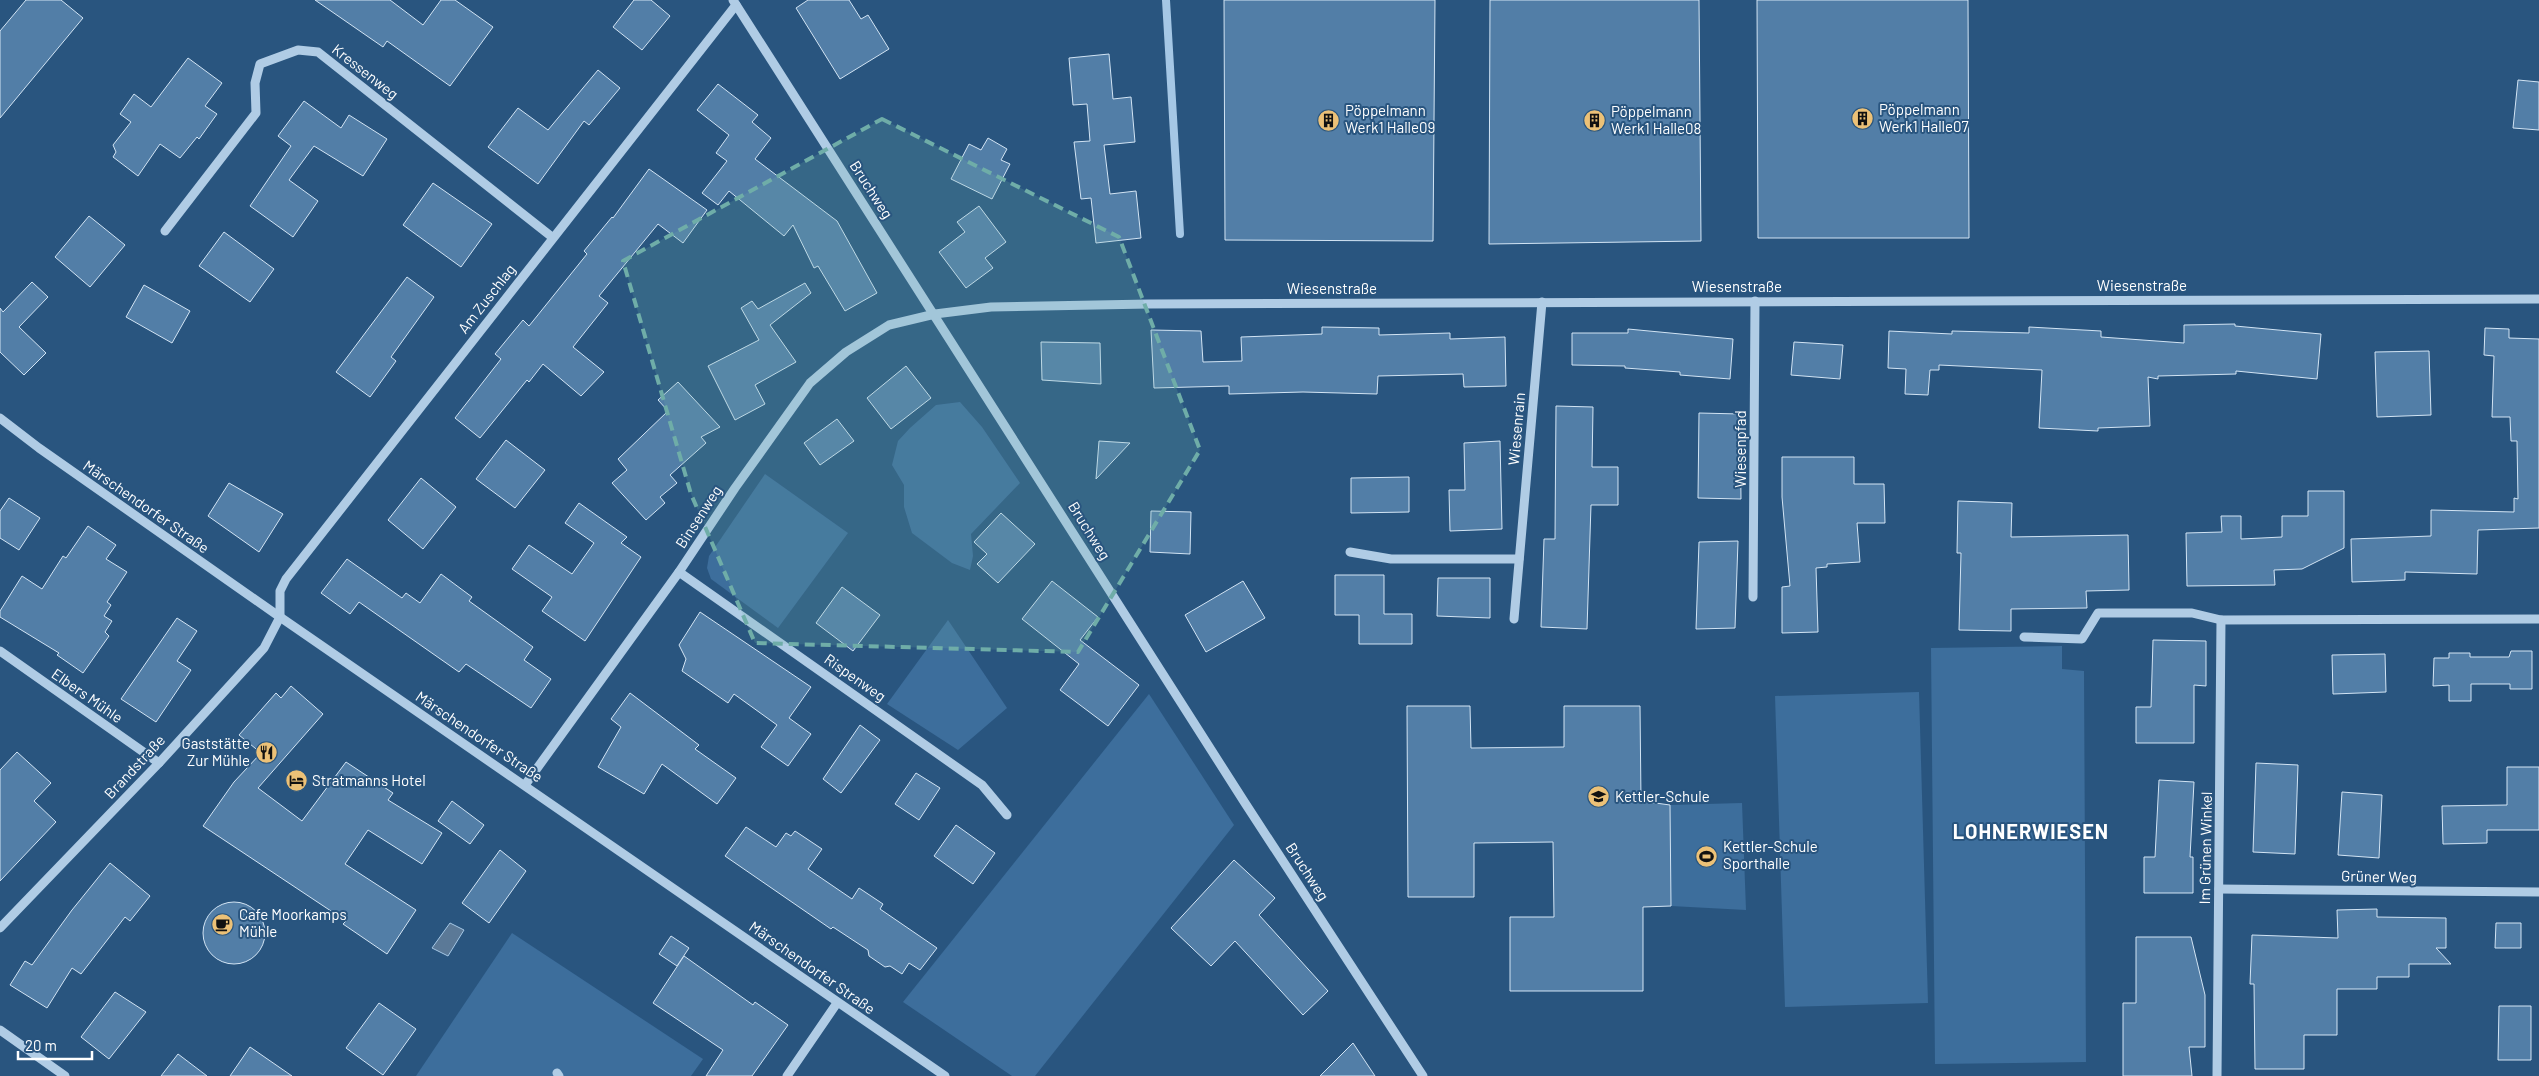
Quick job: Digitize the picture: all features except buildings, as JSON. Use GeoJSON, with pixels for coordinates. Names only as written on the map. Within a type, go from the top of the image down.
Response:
{"type":"FeatureCollection","features":[{"type":"Feature","properties":{"kind":"street","name":"Am Zuschlag"},"geometry":{"type":"LineString","coordinates":[[280,617],[280,591],[286,578],[735,3]]}},
{"type":"Feature","properties":{"kind":"street","name":"Bruchweg"},"geometry":{"type":"LineString","coordinates":[[735,3],[935,314],[1245,804],[1423,1076]]}},
{"type":"Feature","properties":{"kind":"street","name":"Kressenweg"},"geometry":{"type":"LineString","coordinates":[[165,231],[256,113],[255,83],[260,64],[298,50],[318,52],[552,237]]}},
{"type":"Feature","properties":{"kind":"street","name":"Wiesenstraße"},"geometry":{"type":"LineString","coordinates":[[935,314],[991,307],[1542,302],[2539,299]]}},
{"type":"Feature","properties":{"kind":"street","name":"Wiesenpfad"},"geometry":{"type":"LineString","coordinates":[[1753,597],[1755,301]]}},
{"type":"Feature","properties":{"kind":"street","name":"Wiesenrain"},"geometry":{"type":"LineString","coordinates":[[1514,619],[1542,302]]}},
{"type":"Feature","properties":{"kind":"street","name":"Binsenweg"},"geometry":{"type":"LineString","coordinates":[[526,785],[680,572],[734,488],[810,383],[846,352],[888,325],[935,314]]}},
{"type":"Feature","properties":{"kind":"street","name":"Märschendorfer Straße"},"geometry":{"type":"LineString","coordinates":[[0,418],[39,448],[280,617],[945,1076]]}},
{"type":"Feature","properties":{"kind":"street"},"geometry":{"type":"LineString","coordinates":[[1350,552],[1391,559],[1519,559]]}},
{"type":"Feature","properties":{"kind":"street","name":"Rispenweg"},"geometry":{"type":"LineString","coordinates":[[680,572],[982,785],[1007,815]]}},
{"type":"Feature","properties":{"kind":"street"},"geometry":{"type":"LineString","coordinates":[[2024,636],[2082,639],[2098,614],[2192,613],[2221,620],[2539,620]]}},
{"type":"Feature","properties":{"kind":"street","name":"Brandstraße"},"geometry":{"type":"LineString","coordinates":[[0,928],[159,763],[264,648],[280,617]]}},
{"type":"Feature","properties":{"kind":"street","name":"Im Grünen Winkel"},"geometry":{"type":"LineString","coordinates":[[2217,1076],[2221,620]]}},
{"type":"Feature","properties":{"kind":"street","name":"Elbers Mühle"},"geometry":{"type":"LineString","coordinates":[[0,651],[159,763]]}},
{"type":"Feature","properties":{"kind":"street","name":"Grüner Weg"},"geometry":{"type":"LineString","coordinates":[[2219,889],[2539,892]]}},
{"type":"Feature","properties":{"kind":"street"},"geometry":{"type":"LineString","coordinates":[[787,1076],[837,1003]]}},
{"type":"Feature","properties":{"kind":"street"},"geometry":{"type":"LineString","coordinates":[[0,1030],[65,1076]]}},
{"type":"Feature","properties":{"kind":"highlighted area"},"geometry":{"type":"Polygon","coordinates":[[[882,119],[1119,237],[1200,450],[1078,652],[755,643],[691,494],[623,261],[882,119]]]}},
{"type":"Feature","properties":{"kind":"shaded area"},"geometry":{"type":"Polygon","coordinates":[[[960,402],[982,427],[1020,483],[971,534],[973,556],[970,570],[952,563],[912,533],[904,507],[904,485],[892,465],[898,441],[910,428],[936,405],[960,402]]]}},
{"type":"Feature","properties":{"kind":"shaded area"},"geometry":{"type":"Polygon","coordinates":[[[765,474],[848,533],[778,628],[711,579],[707,568],[709,556],[765,474]]]}},
{"type":"Feature","properties":{"kind":"shaded area"},"geometry":{"type":"Polygon","coordinates":[[[948,620],[1007,708],[958,750],[887,704],[948,620]]]}},
{"type":"Feature","properties":{"kind":"shaded area"},"geometry":{"type":"Polygon","coordinates":[[[2062,646],[2062,669],[2084,671],[2086,1062],[1935,1064],[1931,648],[2062,646]]]}},
{"type":"Feature","properties":{"kind":"shaded area"},"geometry":{"type":"Polygon","coordinates":[[[1919,692],[1928,1003],[1785,1007],[1775,696],[1919,692]]]}},
{"type":"Feature","properties":{"kind":"shaded area"},"geometry":{"type":"Polygon","coordinates":[[[1149,694],[1234,825],[1035,1076],[1012,1076],[903,1002],[1149,694]]]}},
{"type":"Feature","properties":{"kind":"shaded area","name":"Kettler-Schule Sporthalle"},"geometry":{"type":"Polygon","coordinates":[[[1742,803],[1746,910],[1671,906],[1670,805],[1742,803]]]}},
{"type":"Feature","properties":{"kind":"shaded area"},"geometry":{"type":"Polygon","coordinates":[[[450,923],[464,930],[448,956],[432,948],[450,923]]]}},
{"type":"Feature","properties":{"kind":"shaded area"},"geometry":{"type":"Polygon","coordinates":[[[512,933],[703,1059],[691,1076],[416,1076],[512,933]]]}},
{"type":"Feature","properties":{"kind":"waterway"},"geometry":{"type":"LineString","coordinates":[[1166,0],[1180,234]]}},
{"type":"Feature","properties":{"kind":"place","name":"Pöppelmann Werk1 Halle07"},"geometry":{"type":"Point","coordinates":[1863,119]}},
{"type":"Feature","properties":{"kind":"place","name":"Pöppelmann Werk1 Halle09"},"geometry":{"type":"Point","coordinates":[1329,120]}},
{"type":"Feature","properties":{"kind":"place","name":"Pöppelmann Werk1 Halle08"},"geometry":{"type":"Point","coordinates":[1595,121]}},
{"type":"Feature","properties":{"kind":"place","name":"Gaststätte Zur Mühle"},"geometry":{"type":"Point","coordinates":[266,753]}},
{"type":"Feature","properties":{"kind":"place","name":"Stratmanns Hotel"},"geometry":{"type":"Point","coordinates":[296,781]}},
{"type":"Feature","properties":{"kind":"place","name":"Kettler-Schule"},"geometry":{"type":"Point","coordinates":[1599,797]}},
{"type":"Feature","properties":{"kind":"place","name":"Kettler-Schule Sporthalle"},"geometry":{"type":"Point","coordinates":[1707,856]}},
{"type":"Feature","properties":{"kind":"place","name":"Cafe Moorkamps Mühle"},"geometry":{"type":"Point","coordinates":[223,924]}},
{"type":"Feature","properties":{"kind":"district","name":"LOHNERWIESEN"},"geometry":{"type":"Point","coordinates":[2031,832]}}]}
